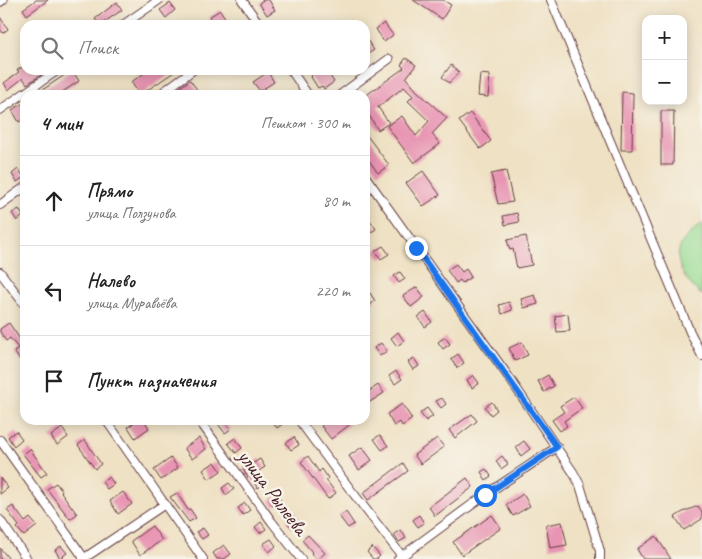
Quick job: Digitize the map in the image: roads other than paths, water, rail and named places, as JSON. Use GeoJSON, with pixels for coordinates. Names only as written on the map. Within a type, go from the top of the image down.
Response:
{"type":"FeatureCollection","features":[{"type":"Feature","properties":{"kind":"street"},"geometry":{"type":"LineString","coordinates":[[130,20],[159,0]]}},
{"type":"Feature","properties":{"kind":"street"},"geometry":{"type":"LineString","coordinates":[[242,0],[254,20]]}},
{"type":"Feature","properties":{"kind":"street"},"geometry":{"type":"LineString","coordinates":[[551,0],[702,356]]}},
{"type":"Feature","properties":{"kind":"street"},"geometry":{"type":"LineString","coordinates":[[370,73],[389,59]]}},
{"type":"Feature","properties":{"kind":"street"},"geometry":{"type":"LineString","coordinates":[[29,90],[51,75]]}},
{"type":"Feature","properties":{"kind":"street"},"geometry":{"type":"LineString","coordinates":[[166,90],[186,75]]}},
{"type":"Feature","properties":{"kind":"street"},"geometry":{"type":"LineString","coordinates":[[294,75],[305,90]]}},
{"type":"Feature","properties":{"kind":"street"},"geometry":{"type":"LineString","coordinates":[[347,90],[367,75]]}},
{"type":"Feature","properties":{"kind":"street"},"geometry":{"type":"LineString","coordinates":[[0,110],[20,96]]}},
{"type":"Feature","properties":{"kind":"street"},"geometry":{"type":"LineString","coordinates":[[370,189],[557,447],[580,485],[600,552],[600,559]]}},
{"type":"Feature","properties":{"kind":"street"},"geometry":{"type":"LineString","coordinates":[[0,205],[20,191]]}},
{"type":"Feature","properties":{"kind":"street"},"geometry":{"type":"LineString","coordinates":[[0,272],[20,298]]}},
{"type":"Feature","properties":{"kind":"street"},"geometry":{"type":"LineString","coordinates":[[110,425],[203,559]]}},
{"type":"Feature","properties":{"kind":"street","name":"улица Рылеева"},"geometry":{"type":"LineString","coordinates":[[203,425],[272,522],[302,559]]}},
{"type":"Feature","properties":{"kind":"street"},"geometry":{"type":"LineString","coordinates":[[303,425],[400,558],[485,495],[557,447]]}},
{"type":"Feature","properties":{"kind":"street"},"geometry":{"type":"LineString","coordinates":[[0,440],[83,559],[165,504]]}},
{"type":"Feature","properties":{"kind":"street"},"geometry":{"type":"LineString","coordinates":[[0,520],[27,559]]}}]}
